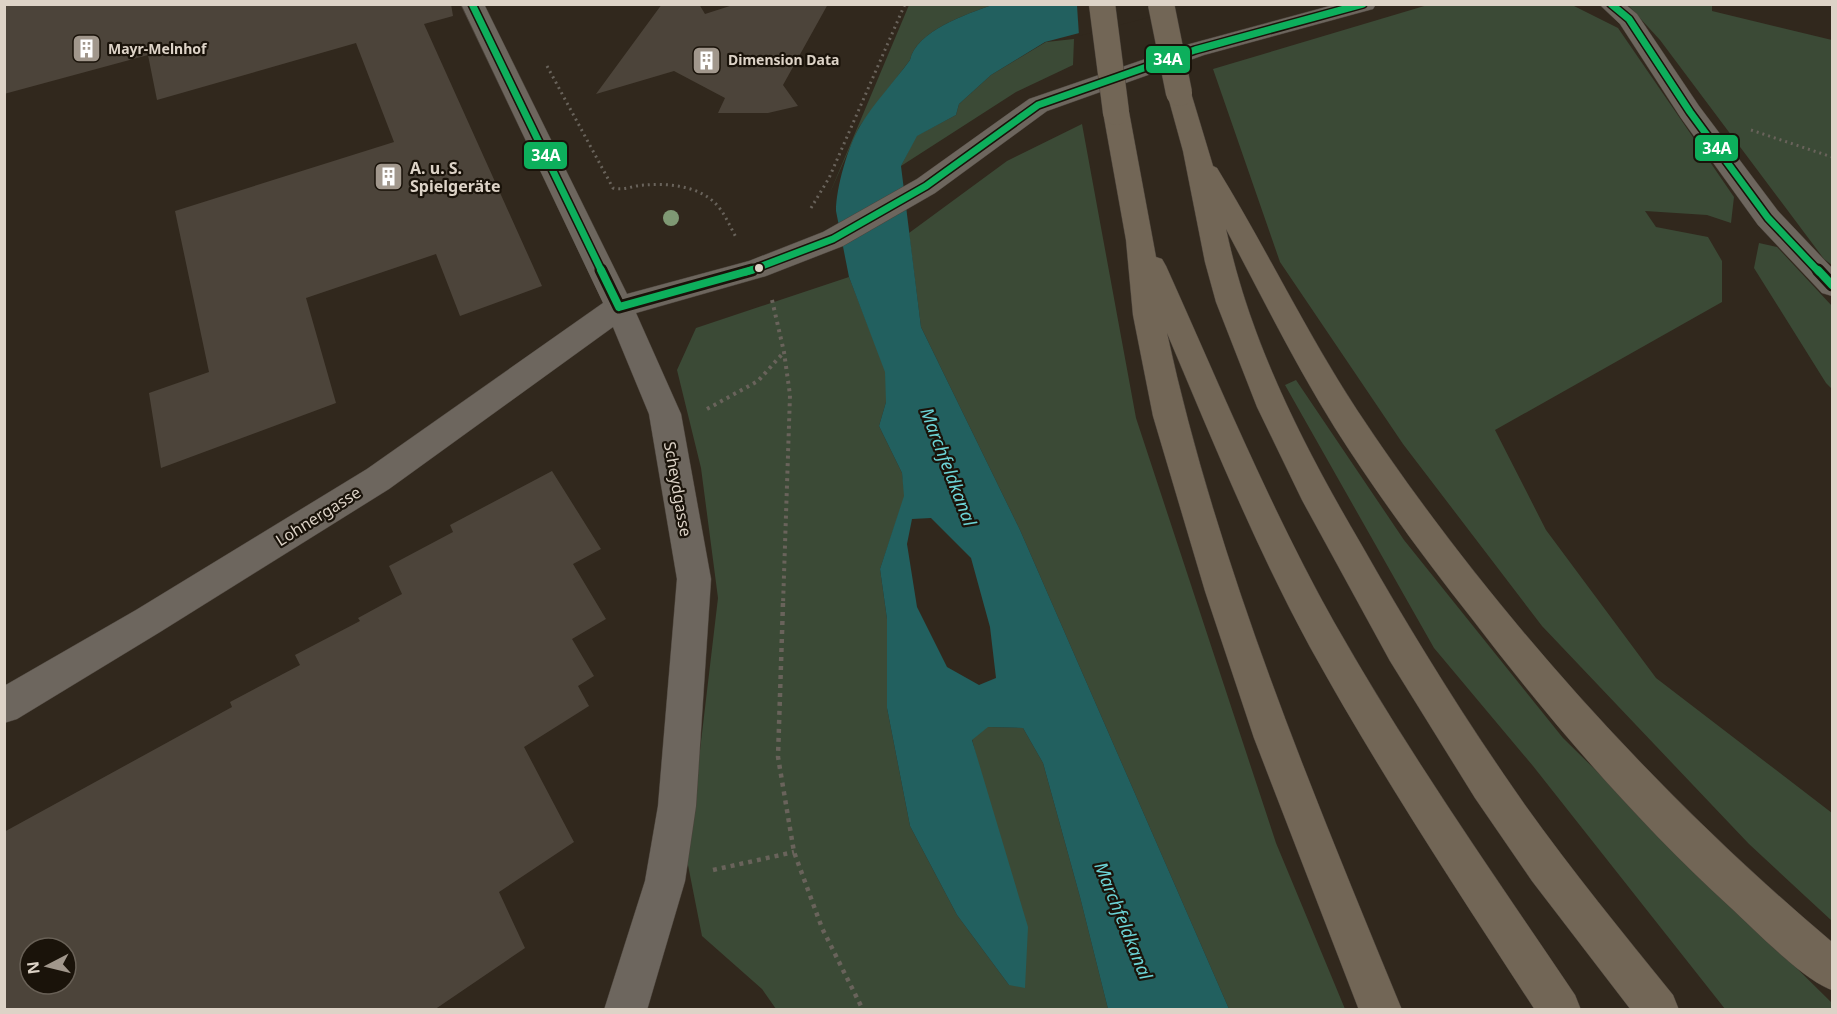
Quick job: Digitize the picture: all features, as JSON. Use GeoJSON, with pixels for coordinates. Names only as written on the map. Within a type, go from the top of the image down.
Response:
{"type":"FeatureCollection","features":[{"type":"Feature","properties":{"kind":"highway"},"geometry":{"type":"LineString","coordinates":[[1102,4],[1116,112],[1140,240],[1148,315],[1169,416],[1222,591],[1273,738],[1381,1010]]}},
{"type":"Feature","properties":{"kind":"highway"},"geometry":{"type":"LineString","coordinates":[[1161,4],[1179,93],[1197,157],[1215,249],[1236,322],[1276,415],[1326,514],[1374,601],[1445,717],[1512,819],[1658,1010]]}},
{"type":"Feature","properties":{"kind":"highway"},"geometry":{"type":"LineString","coordinates":[[1197,157],[1246,237],[1330,393],[1390,483],[1493,620],[1559,700],[1643,792],[1716,865],[1798,941],[1833,969]]}},
{"type":"Feature","properties":{"kind":"highway"},"geometry":{"type":"LineString","coordinates":[[1140,240],[1262,519],[1322,634],[1405,776],[1560,1010]]}},
{"type":"Feature","properties":{"kind":"street","name":"Scheydgasse"},"geometry":{"type":"LineString","coordinates":[[472,4],[619,307],[665,414],[694,579],[677,806],[665,881],[625,1010]]}},
{"type":"Feature","properties":{"kind":"street"},"geometry":{"type":"LineString","coordinates":[[619,307],[766,266],[833,239],[926,186],[1038,105],[1195,50],[1365,4]]}},
{"type":"Feature","properties":{"kind":"street"},"geometry":{"type":"LineString","coordinates":[[1610,4],[1629,19],[1690,112],[1768,218],[1833,285]]}},
{"type":"Feature","properties":{"kind":"street","name":"Lohnergasse"},"geometry":{"type":"LineString","coordinates":[[4,706],[148,621],[378,479],[619,307]]}},
{"type":"Feature","properties":{"kind":"path"},"geometry":{"type":"LineString","coordinates":[[766,266],[829,178],[905,4]]}},
{"type":"Feature","properties":{"kind":"path"},"geometry":{"type":"LineString","coordinates":[[547,66],[613,188],[619,191],[640,185],[694,190],[715,202],[766,266],[784,352],[790,395],[778,757],[794,852],[822,928],[863,1010]]}},
{"type":"Feature","properties":{"kind":"path"},"geometry":{"type":"LineString","coordinates":[[1690,112],[1724,120],[1824,156],[1833,157]]}},
{"type":"Feature","properties":{"kind":"path"},"geometry":{"type":"LineString","coordinates":[[667,423],[716,406],[758,381],[784,352]]}},
{"type":"Feature","properties":{"kind":"path"},"geometry":{"type":"LineString","coordinates":[[665,881],[794,852]]}},
{"type":"Feature","properties":{"kind":"green space"},"geometry":{"type":"Polygon","coordinates":[[[1431,4],[1572,5],[1618,28],[1734,197],[1731,223],[1707,215],[1645,211],[1656,227],[1708,237],[1722,261],[1722,302],[1495,430],[1546,530],[1656,678],[1832,813],[1832,921],[1749,844],[1542,626],[1403,444],[1280,262],[1213,69],[1431,4]]]}},
{"type":"Feature","properties":{"kind":"green space"},"geometry":{"type":"Polygon","coordinates":[[[909,5],[992,5],[944,25],[922,40],[910,60],[859,127],[829,195],[909,5]]]}},
{"type":"Feature","properties":{"kind":"green space"},"geometry":{"type":"Polygon","coordinates":[[[1628,5],[1712,5],[1712,11],[1832,40],[1832,265],[1824,259],[1660,40],[1628,5]]]}},
{"type":"Feature","properties":{"kind":"green space"},"geometry":{"type":"Polygon","coordinates":[[[1074,39],[1073,65],[1016,92],[901,166],[916,136],[956,115],[959,104],[991,75],[1046,42],[1074,39]]]}},
{"type":"Feature","properties":{"kind":"green space"},"geometry":{"type":"Polygon","coordinates":[[[1082,124],[1136,418],[1276,843],[1345,1009],[1229,1009],[1020,530],[921,327],[909,233],[1007,161],[1082,124]]]}},
{"type":"Feature","properties":{"kind":"green space"},"geometry":{"type":"Polygon","coordinates":[[[1759,243],[1777,247],[1832,306],[1832,389],[1754,268],[1759,243]]]}},
{"type":"Feature","properties":{"kind":"green space"},"geometry":{"type":"Polygon","coordinates":[[[849,277],[886,372],[886,402],[879,426],[902,473],[905,496],[880,569],[887,619],[887,708],[910,826],[957,915],[1009,985],[981,776],[972,739],[987,727],[1023,728],[1043,763],[1108,1009],[776,1009],[762,989],[702,936],[687,860],[718,598],[701,468],[677,370],[696,328],[849,277]]]}},
{"type":"Feature","properties":{"kind":"green space"},"geometry":{"type":"Polygon","coordinates":[[[1296,380],[1404,540],[1563,738],[1832,1003],[1832,1009],[1725,1009],[1533,766],[1434,648],[1285,385],[1296,380]]]}},
{"type":"Feature","properties":{"kind":"water","name":"Marchfeldkanal"},"geometry":{"type":"Polygon","coordinates":[[[992,5],[1186,5],[1045,42],[991,75],[959,104],[956,115],[917,136],[901,166],[921,327],[1020,530],[1229,1009],[1108,1009],[1043,763],[1023,728],[988,727],[972,740],[1028,927],[1025,988],[1009,985],[957,915],[910,826],[887,708],[887,619],[880,569],[904,496],[902,473],[879,426],[886,402],[885,372],[849,277],[836,211],[838,191],[851,144],[871,109],[910,60],[914,50],[922,40],[944,25],[992,5]],[[931,518],[912,519],[907,544],[917,607],[947,667],[979,685],[996,678],[990,627],[971,558],[931,518]]]}},
{"type":"Feature","properties":{"kind":"pier"},"geometry":{"type":"Polygon","coordinates":[[[1189,4],[1187,7],[1079,36],[1077,5],[1189,4]]]}},
{"type":"Feature","properties":{"kind":"building","name":"A. u. S. Spielgeräte"},"geometry":{"type":"Polygon","coordinates":[[[4,4],[451,4],[453,16],[424,24],[542,286],[460,316],[436,254],[306,298],[336,403],[161,468],[149,393],[209,372],[175,211],[394,142],[356,43],[157,100],[148,55],[4,94],[4,4]]]}},
{"type":"Feature","properties":{"kind":"building","name":"Dimension Data"},"geometry":{"type":"Polygon","coordinates":[[[662,4],[699,4],[705,14],[736,4],[828,4],[783,85],[798,106],[768,113],[718,113],[725,98],[674,71],[596,94],[662,4]]]}},
{"type":"Feature","properties":{"kind":"building"},"geometry":{"type":"Polygon","coordinates":[[[552,471],[601,549],[573,564],[606,619],[572,639],[594,676],[578,686],[589,706],[524,747],[574,842],[499,892],[525,948],[434,1010],[4,1010],[4,832],[232,707],[230,702],[300,665],[295,655],[360,621],[358,618],[402,594],[389,566],[453,532],[450,525],[552,471]]]}},
{"type":"Feature","properties":{"kind":"transit line","name":"34A"},"geometry":{"type":"LineString","coordinates":[[472,4],[619,307]]}},
{"type":"Feature","properties":{"kind":"transit line","name":"34A"},"geometry":{"type":"LineString","coordinates":[[619,307],[756,269],[833,239],[926,186],[1038,105],[1195,50],[1363,4]]}},
{"type":"Feature","properties":{"kind":"transit line","name":"34A"},"geometry":{"type":"LineString","coordinates":[[1611,4],[1629,19],[1690,112],[1768,218],[1832,285]]}},
{"type":"Feature","properties":{"kind":"place","name":"Mayr-Melnhof"},"geometry":{"type":"Point","coordinates":[87,49]}},
{"type":"Feature","properties":{"kind":"place","name":"Dimension Data"},"geometry":{"type":"Point","coordinates":[707,60]}},
{"type":"Feature","properties":{"kind":"place","name":"A. u. S. Spielgeräte"},"geometry":{"type":"Point","coordinates":[389,177]}}]}
